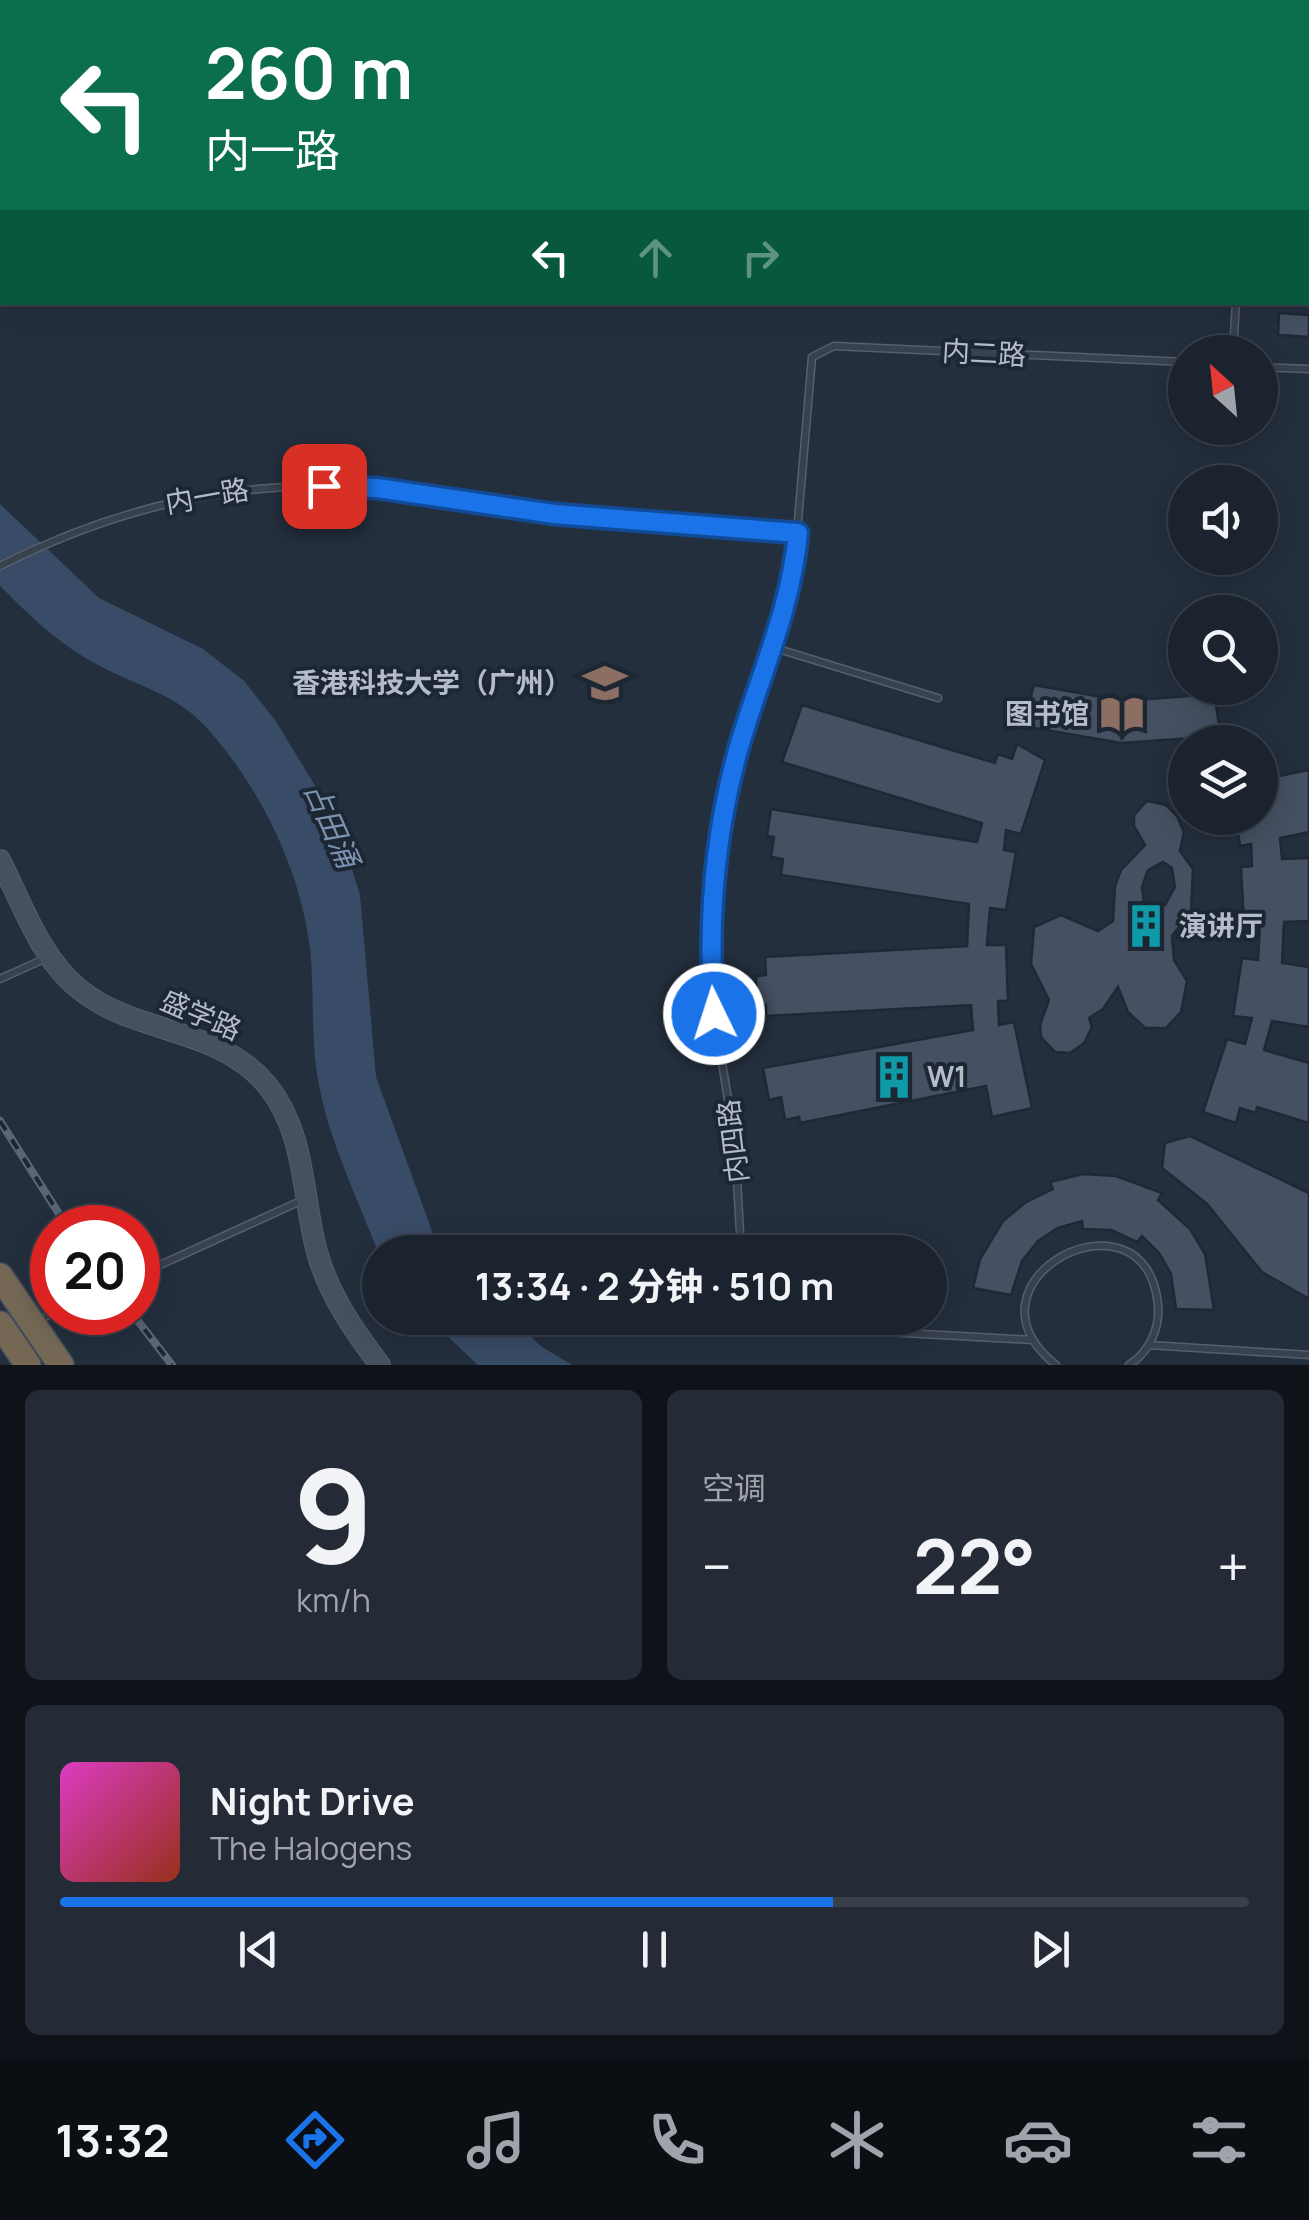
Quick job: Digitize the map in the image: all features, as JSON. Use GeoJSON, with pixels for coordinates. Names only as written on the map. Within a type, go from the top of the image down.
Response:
{"type":"FeatureCollection","features":[{"type":"Feature","properties":{"kind":"highway"},"geometry":{"type":"LineString","coordinates":[[0,1276],[60,1365]]}},
{"type":"Feature","properties":{"kind":"highway"},"geometry":{"type":"LineString","coordinates":[[0,1324],[28,1365]]}},
{"type":"Feature","properties":{"kind":"street","name":"盛学路"},"geometry":{"type":"LineString","coordinates":[[0,860],[50,956],[80,991],[112,1010],[206,1041],[237,1058],[268,1086],[298,1148],[317,1254],[337,1302],[380,1365]]}},
{"type":"Feature","properties":{"kind":"lane"},"geometry":{"type":"LineString","coordinates":[[1234,335],[1236,305]]}},
{"type":"Feature","properties":{"kind":"lane","name":"内二路"},"geometry":{"type":"LineString","coordinates":[[808,382],[812,357],[834,346],[1168,361]]}},
{"type":"Feature","properties":{"kind":"lane"},"geometry":{"type":"LineString","coordinates":[[1278,367],[1309,370]]}},
{"type":"Feature","properties":{"kind":"lane","name":"内四路"},"geometry":{"type":"LineString","coordinates":[[740,1235],[735,1142],[711,975],[716,858],[741,743],[775,648],[794,568],[808,382]]}},
{"type":"Feature","properties":{"kind":"lane","name":"内一路"},"geometry":{"type":"LineString","coordinates":[[0,566],[150,506],[262,486],[377,488],[554,514],[798,533]]}},
{"type":"Feature","properties":{"kind":"lane"},"geometry":{"type":"LineString","coordinates":[[775,648],[938,698]]}},
{"type":"Feature","properties":{"kind":"lane"},"geometry":{"type":"LineString","coordinates":[[0,979],[50,956]]}},
{"type":"Feature","properties":{"kind":"lane"},"geometry":{"type":"LineString","coordinates":[[697,1056],[720,1052]]}},
{"type":"Feature","properties":{"kind":"lane"},"geometry":{"type":"LineString","coordinates":[[160,1265],[306,1198]]}},
{"type":"Feature","properties":{"kind":"lane"},"geometry":{"type":"LineString","coordinates":[[1056,1365],[1034,1340],[1027,1305],[1040,1271],[1069,1250],[1105,1246],[1122,1252],[1149,1276],[1159,1311],[1149,1346],[1129,1365]]}},
{"type":"Feature","properties":{"kind":"lane"},"geometry":{"type":"LineString","coordinates":[[947,1334],[1034,1340]]}},
{"type":"Feature","properties":{"kind":"lane"},"geometry":{"type":"LineString","coordinates":[[1149,1346],[1309,1355]]}},
{"type":"Feature","properties":{"kind":"water","name":"占田涌"},"geometry":{"type":"Polygon","coordinates":[[[0,504],[99,598],[203,649],[244,681],[275,720],[322,797],[344,844],[360,895],[376,1077],[434,1235],[371,1235],[338,1151],[319,1085],[310,949],[297,889],[274,830],[243,775],[194,715],[169,698],[72,649],[0,586],[0,504]]]}},
{"type":"Feature","properties":{"kind":"water"},"geometry":{"type":"Polygon","coordinates":[[[446,1335],[530,1335],[572,1365],[478,1365],[446,1335]]]}},
{"type":"Feature","properties":{"kind":"building"},"geometry":{"type":"Polygon","coordinates":[[[1279,313],[1309,315],[1309,337],[1278,335],[1279,313]]]}},
{"type":"Feature","properties":{"kind":"building","name":"图书馆"},"geometry":{"type":"Polygon","coordinates":[[[1034,685],[1124,701],[1168,698],[1168,705],[1216,705],[1219,725],[1168,725],[1168,740],[1121,743],[1023,726],[1034,685]]]}},
{"type":"Feature","properties":{"kind":"building"},"geometry":{"type":"Polygon","coordinates":[[[802,705],[995,763],[998,754],[1012,759],[1017,744],[1045,760],[1021,834],[1006,830],[1004,850],[1016,852],[1006,910],[990,908],[987,945],[1006,945],[1008,1001],[998,1001],[999,1025],[1014,1022],[1032,1108],[992,1117],[986,1086],[800,1123],[799,1117],[785,1120],[781,1097],[769,1100],[763,1068],[973,1030],[971,1005],[766,1016],[766,1005],[757,1006],[756,976],[766,975],[765,957],[967,946],[969,904],[781,875],[783,859],[771,857],[774,837],[767,836],[771,809],[977,842],[982,823],[782,762],[802,705]]]}},
{"type":"Feature","properties":{"kind":"building"},"geometry":{"type":"Polygon","coordinates":[[[1309,770],[1309,832],[1280,838],[1282,859],[1309,858],[1309,921],[1284,922],[1282,963],[1309,967],[1309,1027],[1272,1021],[1264,1050],[1309,1063],[1309,1123],[1257,1107],[1256,1113],[1240,1108],[1236,1123],[1203,1112],[1227,1039],[1245,1044],[1252,1018],[1233,1016],[1242,958],[1258,960],[1260,924],[1244,924],[1241,867],[1252,866],[1251,844],[1240,846],[1238,835],[1278,835],[1278,776],[1309,770]]]}},
{"type":"Feature","properties":{"kind":"building","name":"演讲厅"},"geometry":{"type":"Polygon","coordinates":[[[1147,801],[1166,805],[1168,835],[1183,835],[1180,851],[1193,869],[1191,911],[1172,936],[1174,960],[1187,981],[1181,1012],[1166,1028],[1145,1028],[1128,1012],[1118,987],[1103,1009],[1089,1018],[1092,1027],[1084,1043],[1070,1053],[1055,1052],[1041,1037],[1040,1025],[1049,1000],[1031,964],[1034,927],[1061,915],[1098,931],[1113,921],[1115,886],[1121,870],[1145,845],[1134,826],[1134,815],[1147,801]],[[1163,862],[1148,870],[1142,887],[1144,904],[1154,909],[1165,905],[1175,887],[1172,868],[1163,862]]]}},
{"type":"Feature","properties":{"kind":"building"},"geometry":{"type":"Polygon","coordinates":[[[1190,1136],[1309,1193],[1309,1299],[1262,1272],[1207,1204],[1162,1168],[1165,1143],[1190,1136]]]}},
{"type":"Feature","properties":{"kind":"building"},"geometry":{"type":"Polygon","coordinates":[[[1083,1174],[1116,1176],[1162,1193],[1158,1200],[1190,1229],[1205,1254],[1214,1310],[1176,1309],[1171,1274],[1159,1253],[1142,1236],[1137,1242],[1111,1230],[1083,1229],[1082,1221],[1058,1228],[1038,1241],[1022,1261],[1011,1295],[973,1288],[980,1259],[1003,1221],[1026,1202],[1053,1189],[1050,1182],[1083,1174]]]}},
{"type":"Feature","properties":{"kind":"railway"},"geometry":{"type":"LineString","coordinates":[[0,1121],[53,1205]]}},
{"type":"Feature","properties":{"kind":"railway"},"geometry":{"type":"LineString","coordinates":[[149,1335],[172,1365]]}},
{"type":"Feature","properties":{"kind":"place","name":"香港科技大学（广州）"},"geometry":{"type":"Point","coordinates":[605,683]}},
{"type":"Feature","properties":{"kind":"place","name":"图书馆"},"geometry":{"type":"Point","coordinates":[1122,714]}},
{"type":"Feature","properties":{"kind":"place","name":"演讲厅"},"geometry":{"type":"Point","coordinates":[1146,926]}},
{"type":"Feature","properties":{"kind":"place","name":"W1"},"geometry":{"type":"Point","coordinates":[894,1077]}},
{"type":"Feature","properties":{"kind":"route"},"geometry":{"type":"LineString","coordinates":[[324,486],[377,488],[554,514],[798,533],[775,648],[741,743],[722,819],[710,936],[714,1014]]}}]}
